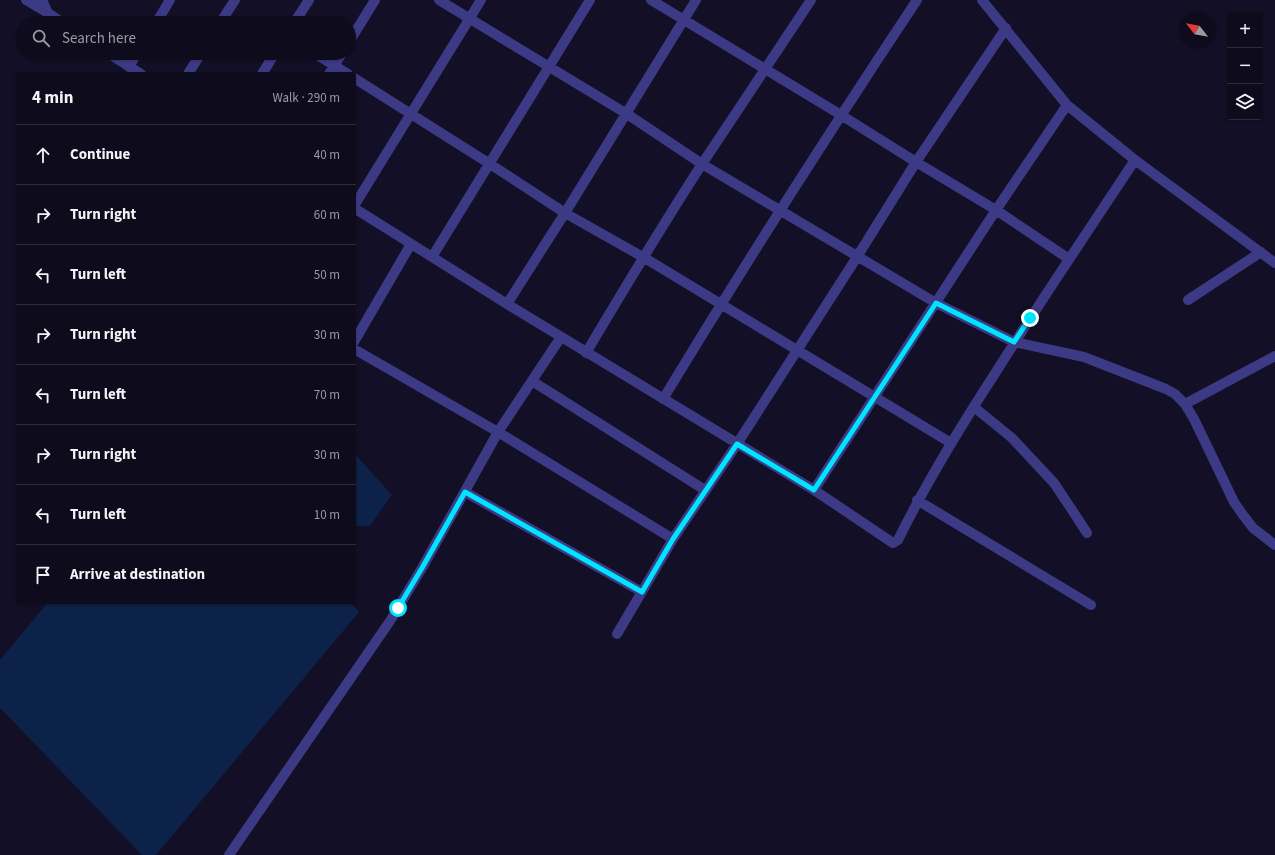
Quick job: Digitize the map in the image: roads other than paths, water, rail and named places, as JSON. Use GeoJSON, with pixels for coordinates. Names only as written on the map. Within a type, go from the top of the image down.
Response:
{"type":"FeatureCollection","features":[{"type":"Feature","properties":{"kind":"street"},"geometry":{"type":"LineString","coordinates":[[26,0],[52,16]]}},
{"type":"Feature","properties":{"kind":"street"},"geometry":{"type":"LineString","coordinates":[[42,0],[48,13]]}},
{"type":"Feature","properties":{"kind":"street"},"geometry":{"type":"LineString","coordinates":[[160,16],[170,0]]}},
{"type":"Feature","properties":{"kind":"street"},"geometry":{"type":"LineString","coordinates":[[225,16],[235,0]]}},
{"type":"Feature","properties":{"kind":"street"},"geometry":{"type":"LineString","coordinates":[[299,16],[309,0]]}},
{"type":"Feature","properties":{"kind":"street"},"geometry":{"type":"LineString","coordinates":[[356,31],[375,0]]}},
{"type":"Feature","properties":{"kind":"street"},"geometry":{"type":"LineString","coordinates":[[439,0],[627,114],[702,164],[936,303],[1014,342],[1095,360],[1175,394],[1185,404],[1194,418],[1234,502],[1253,528],[1275,545]]}},
{"type":"Feature","properties":{"kind":"street"},"geometry":{"type":"LineString","coordinates":[[356,204],[481,0]]}},
{"type":"Feature","properties":{"kind":"street"},"geometry":{"type":"LineString","coordinates":[[432,257],[590,0]]}},
{"type":"Feature","properties":{"kind":"street"},"geometry":{"type":"LineString","coordinates":[[651,0],[996,210],[1069,259]]}},
{"type":"Feature","properties":{"kind":"street"},"geometry":{"type":"LineString","coordinates":[[507,304],[627,114],[696,0]]}},
{"type":"Feature","properties":{"kind":"street"},"geometry":{"type":"LineString","coordinates":[[586,353],[702,164],[811,0]]}},
{"type":"Feature","properties":{"kind":"street"},"geometry":{"type":"LineString","coordinates":[[663,399],[721,304],[841,115],[917,0]]}},
{"type":"Feature","properties":{"kind":"street"},"geometry":{"type":"LineString","coordinates":[[982,0],[1067,105],[1135,160],[1275,263]]}},
{"type":"Feature","properties":{"kind":"street"},"geometry":{"type":"LineString","coordinates":[[617,634],[673,539],[737,444],[916,162],[1006,28]]}},
{"type":"Feature","properties":{"kind":"street"},"geometry":{"type":"LineString","coordinates":[[119,60],[138,72]]}},
{"type":"Feature","properties":{"kind":"street"},"geometry":{"type":"LineString","coordinates":[[129,66],[133,60]]}},
{"type":"Feature","properties":{"kind":"street"},"geometry":{"type":"LineString","coordinates":[[189,72],[197,60]]}},
{"type":"Feature","properties":{"kind":"street"},"geometry":{"type":"LineString","coordinates":[[263,72],[271,60]]}},
{"type":"Feature","properties":{"kind":"street"},"geometry":{"type":"LineString","coordinates":[[321,60],[332,70],[338,60]]}},
{"type":"Feature","properties":{"kind":"street"},"geometry":{"type":"LineString","coordinates":[[356,79],[565,213],[644,257],[950,443]]}},
{"type":"Feature","properties":{"kind":"street"},"geometry":{"type":"LineString","coordinates":[[814,490],[996,210],[1067,105]]}},
{"type":"Feature","properties":{"kind":"street"},"geometry":{"type":"LineString","coordinates":[[356,208],[410,244],[586,353],[814,490],[893,543],[898,540],[918,500],[950,443],[1014,342],[1135,160]]}},
{"type":"Feature","properties":{"kind":"street"},"geometry":{"type":"LineString","coordinates":[[356,338],[410,244]]}},
{"type":"Feature","properties":{"kind":"street"},"geometry":{"type":"LineString","coordinates":[[1188,300],[1260,252]]}},
{"type":"Feature","properties":{"kind":"street"},"geometry":{"type":"LineString","coordinates":[[229,855],[390,622],[498,432],[561,337]]}},
{"type":"Feature","properties":{"kind":"street"},"geometry":{"type":"LineString","coordinates":[[356,350],[498,432],[673,539]]}},
{"type":"Feature","properties":{"kind":"street"},"geometry":{"type":"LineString","coordinates":[[1185,404],[1275,356]]}},
{"type":"Feature","properties":{"kind":"street"},"geometry":{"type":"LineString","coordinates":[[532,381],[705,490]]}},
{"type":"Feature","properties":{"kind":"street"},"geometry":{"type":"LineString","coordinates":[[974,407],[1012,438],[1054,483],[1087,533]]}},
{"type":"Feature","properties":{"kind":"street"},"geometry":{"type":"LineString","coordinates":[[465,492],[642,592]]}},
{"type":"Feature","properties":{"kind":"street"},"geometry":{"type":"LineString","coordinates":[[918,500],[1091,605]]}},
{"type":"Feature","properties":{"kind":"water"},"geometry":{"type":"Polygon","coordinates":[[[356,455],[392,495],[370,526],[356,526],[356,455]]]}},
{"type":"Feature","properties":{"kind":"water"},"geometry":{"type":"Polygon","coordinates":[[[46,604],[352,604],[359,612],[156,855],[142,855],[0,708],[0,660],[46,604]]]}}]}
